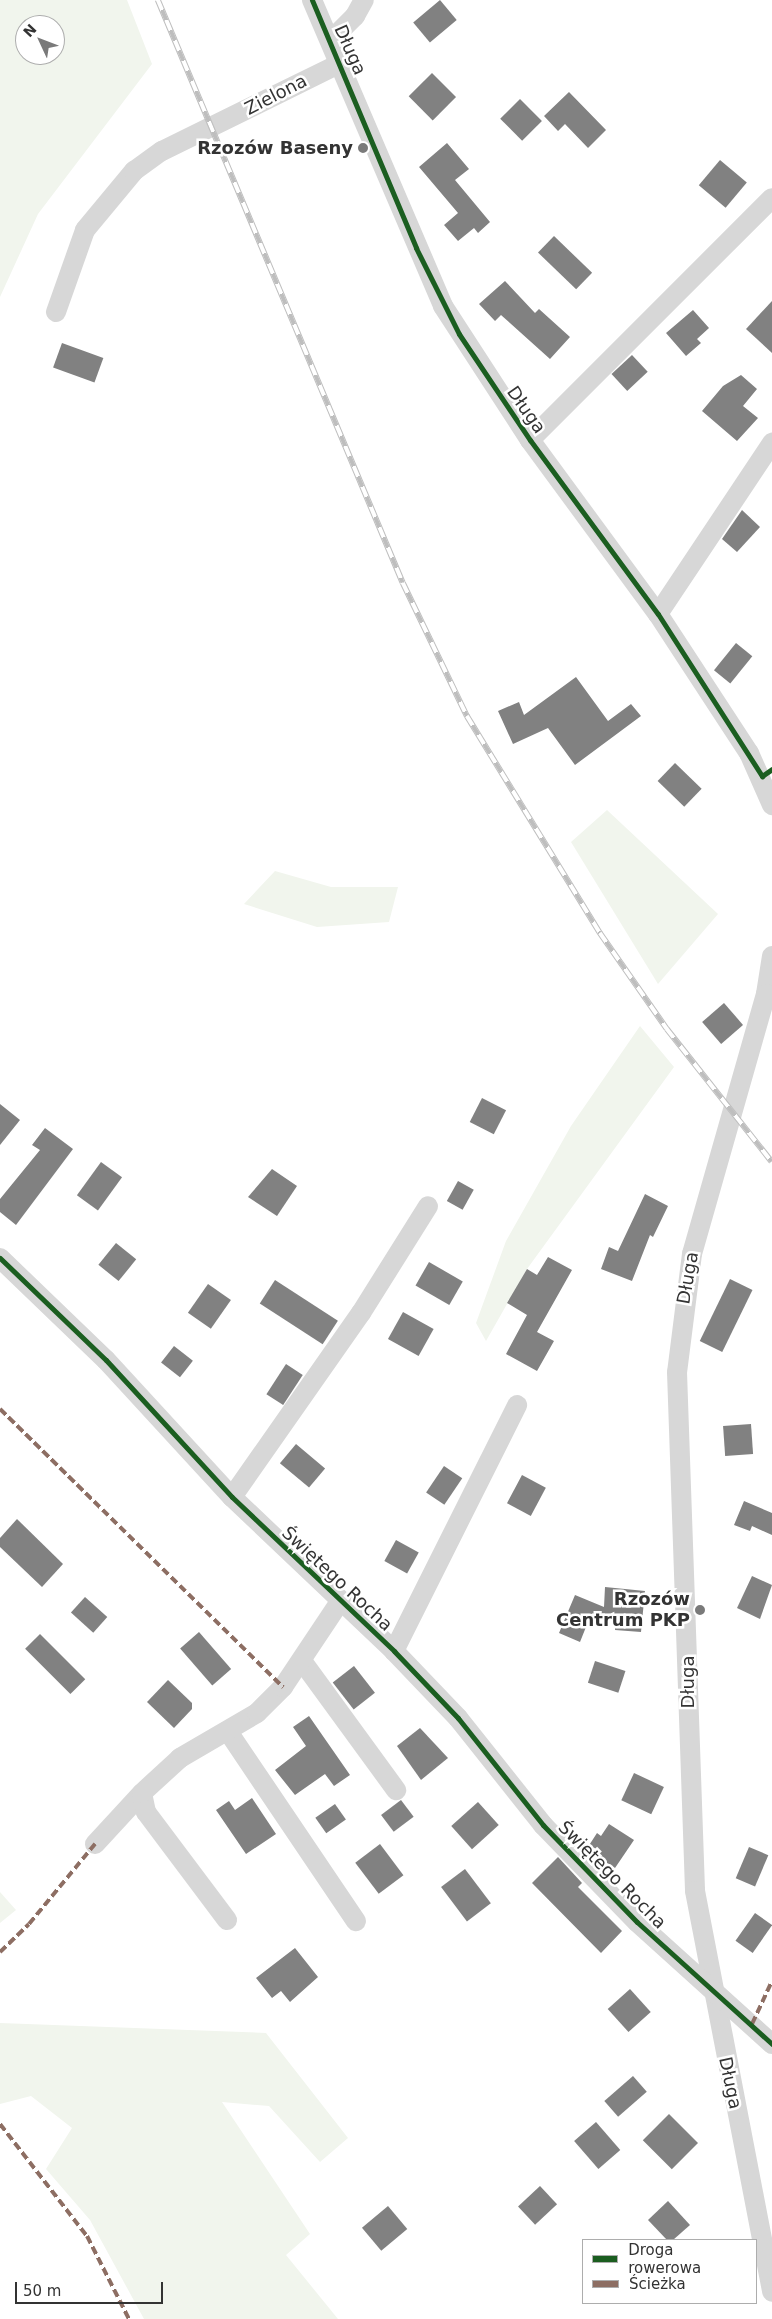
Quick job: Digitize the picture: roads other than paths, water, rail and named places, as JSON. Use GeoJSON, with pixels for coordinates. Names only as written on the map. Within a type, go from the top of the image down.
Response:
{"type":"FeatureCollection","features":[{"type":"Feature","properties":{"kind":"street","name":"Długa"},"geometry":{"type":"LineString","coordinates":[[312,0],[341,63],[443,306],[530,440],[658,614],[767,772],[772,805]]}},
{"type":"Feature","properties":{"kind":"street"},"geometry":{"type":"LineString","coordinates":[[331,40],[355,16],[364,0]]}},
{"type":"Feature","properties":{"kind":"street","name":"Zielona"},"geometry":{"type":"LineString","coordinates":[[56,312],[82,237],[100,208],[134,171],[162,151],[341,63]]}},
{"type":"Feature","properties":{"kind":"street"},"geometry":{"type":"LineString","coordinates":[[530,440],[772,198]]}},
{"type":"Feature","properties":{"kind":"street"},"geometry":{"type":"LineString","coordinates":[[658,614],[772,443]]}},
{"type":"Feature","properties":{"kind":"street","name":"Długa"},"geometry":{"type":"LineString","coordinates":[[772,956],[764,1025],[692,1254],[677,1372],[693,1862],[712,1987],[772,2292]]}},
{"type":"Feature","properties":{"kind":"street"},"geometry":{"type":"LineString","coordinates":[[232,1497],[360,1313],[428,1206]]}},
{"type":"Feature","properties":{"kind":"street","name":"Świętego Rocha"},"geometry":{"type":"LineString","coordinates":[[0,1258],[106,1360],[232,1497],[339,1603],[394,1651],[481,1744],[543,1825],[637,1922],[712,1987],[772,2044]]}},
{"type":"Feature","properties":{"kind":"street"},"geometry":{"type":"LineString","coordinates":[[394,1651],[517,1405]]}},
{"type":"Feature","properties":{"kind":"street"},"geometry":{"type":"LineString","coordinates":[[95,1844],[142,1793],[180,1758],[229,1733],[257,1713],[302,1661],[339,1603]]}},
{"type":"Feature","properties":{"kind":"street"},"geometry":{"type":"LineString","coordinates":[[302,1661],[396,1790]]}},
{"type":"Feature","properties":{"kind":"street"},"geometry":{"type":"LineString","coordinates":[[229,1733],[356,1921]]}},
{"type":"Feature","properties":{"kind":"street"},"geometry":{"type":"LineString","coordinates":[[142,1793],[146,1812],[228,1920]]}},
{"type":"Feature","properties":{"kind":"railway"},"geometry":{"type":"LineString","coordinates":[[158,0],[403,583],[467,716],[600,933],[667,1029],[772,1162]]}},
{"type":"Feature","properties":{"kind":"place","name":"Rzozów Baseny"},"geometry":{"type":"Point","coordinates":[363,148]}},
{"type":"Feature","properties":{"kind":"place","name":"Rzozów Centrum PKP"},"geometry":{"type":"Point","coordinates":[700,1610]}}]}
